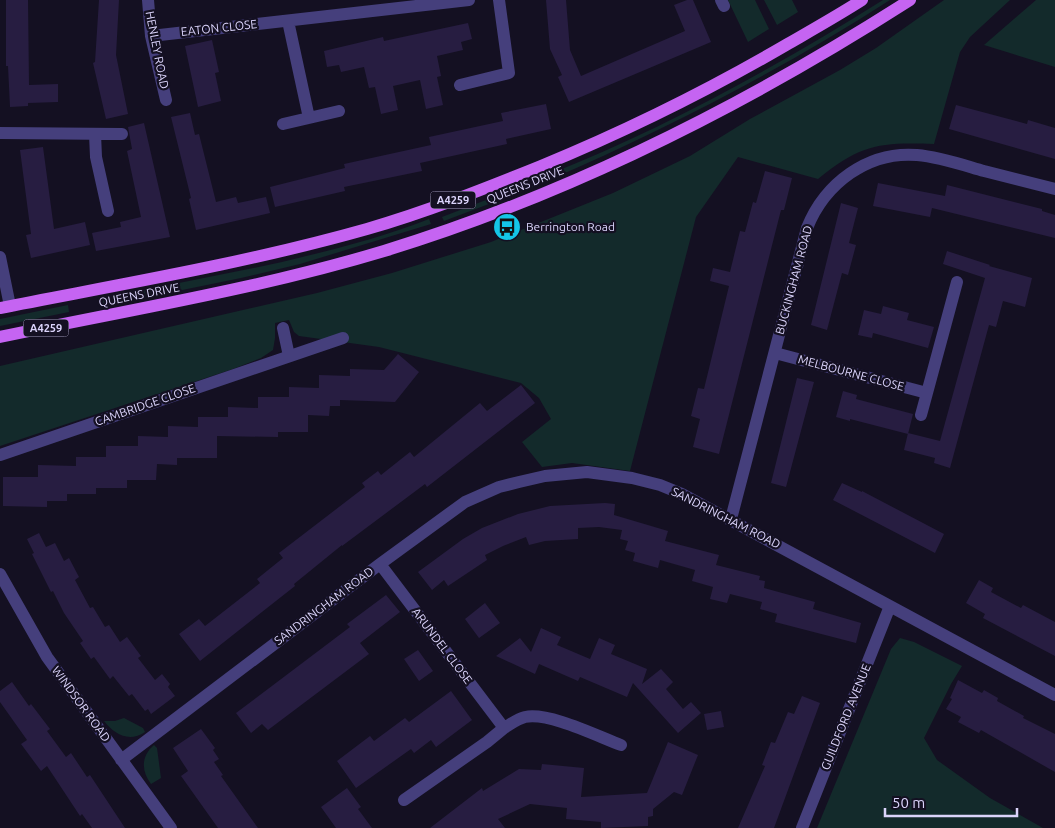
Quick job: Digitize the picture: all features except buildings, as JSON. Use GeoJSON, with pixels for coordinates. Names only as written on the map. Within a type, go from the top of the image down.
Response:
{"type":"FeatureCollection","features":[{"type":"Feature","properties":{"kind":"main road","name":"QUEENS DRIVE"},"geometry":{"type":"LineString","coordinates":[[5,307],[177,273],[326,240],[369,228],[470,194],[579,150],[690,99],[743,71],[862,0]]}},
{"type":"Feature","properties":{"kind":"main road","name":"QUEENS DRIVE"},"geometry":{"type":"LineString","coordinates":[[0,337],[230,291],[304,273],[385,250],[495,213],[630,156],[696,123],[803,66],[910,0]]}},
{"type":"Feature","properties":{"kind":"street","name":"HENLEY ROAD"},"geometry":{"type":"LineString","coordinates":[[148,0],[152,36],[166,100]]}},
{"type":"Feature","properties":{"kind":"street","name":"EATON CLOSE"},"geometry":{"type":"LineString","coordinates":[[152,36],[469,0]]}},
{"type":"Feature","properties":{"kind":"street"},"geometry":{"type":"LineString","coordinates":[[460,84],[508,73],[499,0]]}},
{"type":"Feature","properties":{"kind":"street"},"geometry":{"type":"LineString","coordinates":[[288,21],[309,118]]}},
{"type":"Feature","properties":{"kind":"street"},"geometry":{"type":"LineString","coordinates":[[283,124],[338,111]]}},
{"type":"Feature","properties":{"kind":"street"},"geometry":{"type":"LineString","coordinates":[[0,133],[122,134]]}},
{"type":"Feature","properties":{"kind":"street"},"geometry":{"type":"LineString","coordinates":[[95,134],[96,157],[108,211]]}},
{"type":"Feature","properties":{"kind":"street","name":"BUCKINGHAM ROAD"},"geometry":{"type":"LineString","coordinates":[[732,520],[807,228],[822,200],[835,185],[854,170],[884,157],[919,155],[1055,189]]}},
{"type":"Feature","properties":{"kind":"street"},"geometry":{"type":"LineString","coordinates":[[0,257],[5,307]]}},
{"type":"Feature","properties":{"kind":"street"},"geometry":{"type":"LineString","coordinates":[[921,415],[957,282]]}},
{"type":"Feature","properties":{"kind":"street"},"geometry":{"type":"LineString","coordinates":[[283,328],[289,356]]}},
{"type":"Feature","properties":{"kind":"street","name":"CAMBRIDGE CLOSE"},"geometry":{"type":"LineString","coordinates":[[0,455],[343,338]]}},
{"type":"Feature","properties":{"kind":"street","name":"MELBOURNE CLOSE"},"geometry":{"type":"LineString","coordinates":[[775,353],[927,393]]}},
{"type":"Feature","properties":{"kind":"street","name":"SANDRINGHAM ROAD"},"geometry":{"type":"LineString","coordinates":[[121,760],[465,502],[499,487],[545,476],[587,472],[632,478],[660,485],[682,494],[1055,696]]}},
{"type":"Feature","properties":{"kind":"street","name":"ARUNDEL CLOSE"},"geometry":{"type":"LineString","coordinates":[[380,564],[504,728]]}},
{"type":"Feature","properties":{"kind":"street","name":"WINDSOR ROAD"},"geometry":{"type":"LineString","coordinates":[[0,574],[4,593],[47,657],[171,828]]}},
{"type":"Feature","properties":{"kind":"street","name":"GUILDFORD AVENUE"},"geometry":{"type":"LineString","coordinates":[[802,828],[890,606]]}},
{"type":"Feature","properties":{"kind":"street"},"geometry":{"type":"LineString","coordinates":[[404,800],[504,728],[523,717],[539,716],[552,719],[621,745]]}},
{"type":"Feature","properties":{"kind":"green space"},"geometry":{"type":"Polygon","coordinates":[[[728,0],[755,0],[769,29],[748,42],[728,0]]]}},
{"type":"Feature","properties":{"kind":"green space"},"geometry":{"type":"Polygon","coordinates":[[[764,0],[792,0],[798,12],[777,25],[764,0]]]}},
{"type":"Feature","properties":{"kind":"green space"},"geometry":{"type":"Polygon","coordinates":[[[883,0],[890,0],[849,26],[723,97],[637,140],[549,180],[547,175],[634,138],[761,73],[883,0]]]}},
{"type":"Feature","properties":{"kind":"green space"},"geometry":{"type":"Polygon","coordinates":[[[944,0],[1010,0],[970,37],[960,52],[934,144],[899,144],[872,148],[847,158],[818,179],[738,157],[696,217],[630,471],[572,463],[542,467],[522,442],[551,419],[539,398],[521,383],[379,347],[299,336],[294,332],[289,320],[275,323],[273,350],[261,358],[0,446],[0,366],[317,293],[392,273],[491,242],[613,193],[690,156],[750,119],[876,48],[944,0]]]}},
{"type":"Feature","properties":{"kind":"green space"},"geometry":{"type":"Polygon","coordinates":[[[1036,0],[1055,0],[1055,67],[984,45],[1036,0]]]}},
{"type":"Feature","properties":{"kind":"green space"},"geometry":{"type":"Polygon","coordinates":[[[533,182],[536,186],[444,221],[442,217],[533,182]]]}},
{"type":"Feature","properties":{"kind":"green space"},"geometry":{"type":"Polygon","coordinates":[[[429,219],[431,224],[300,264],[104,306],[102,298],[282,262],[374,238],[429,219]]]}},
{"type":"Feature","properties":{"kind":"green space"},"geometry":{"type":"Polygon","coordinates":[[[68,305],[69,312],[0,326],[0,319],[68,305]]]}},
{"type":"Feature","properties":{"kind":"green space"},"geometry":{"type":"Polygon","coordinates":[[[900,638],[914,642],[962,666],[924,738],[937,760],[990,798],[1043,828],[817,828],[891,649],[900,638]]]}},
{"type":"Feature","properties":{"kind":"green space"},"geometry":{"type":"Polygon","coordinates":[[[124,718],[143,728],[145,732],[133,737],[122,736],[112,730],[104,721],[115,721],[124,718]]]}},
{"type":"Feature","properties":{"kind":"green space"},"geometry":{"type":"Polygon","coordinates":[[[154,745],[157,748],[161,778],[151,784],[145,774],[144,764],[147,754],[154,745]]]}},
{"type":"Feature","properties":{"kind":"place","name":"Berrington Road"},"geometry":{"type":"Point","coordinates":[507,227]}}]}
